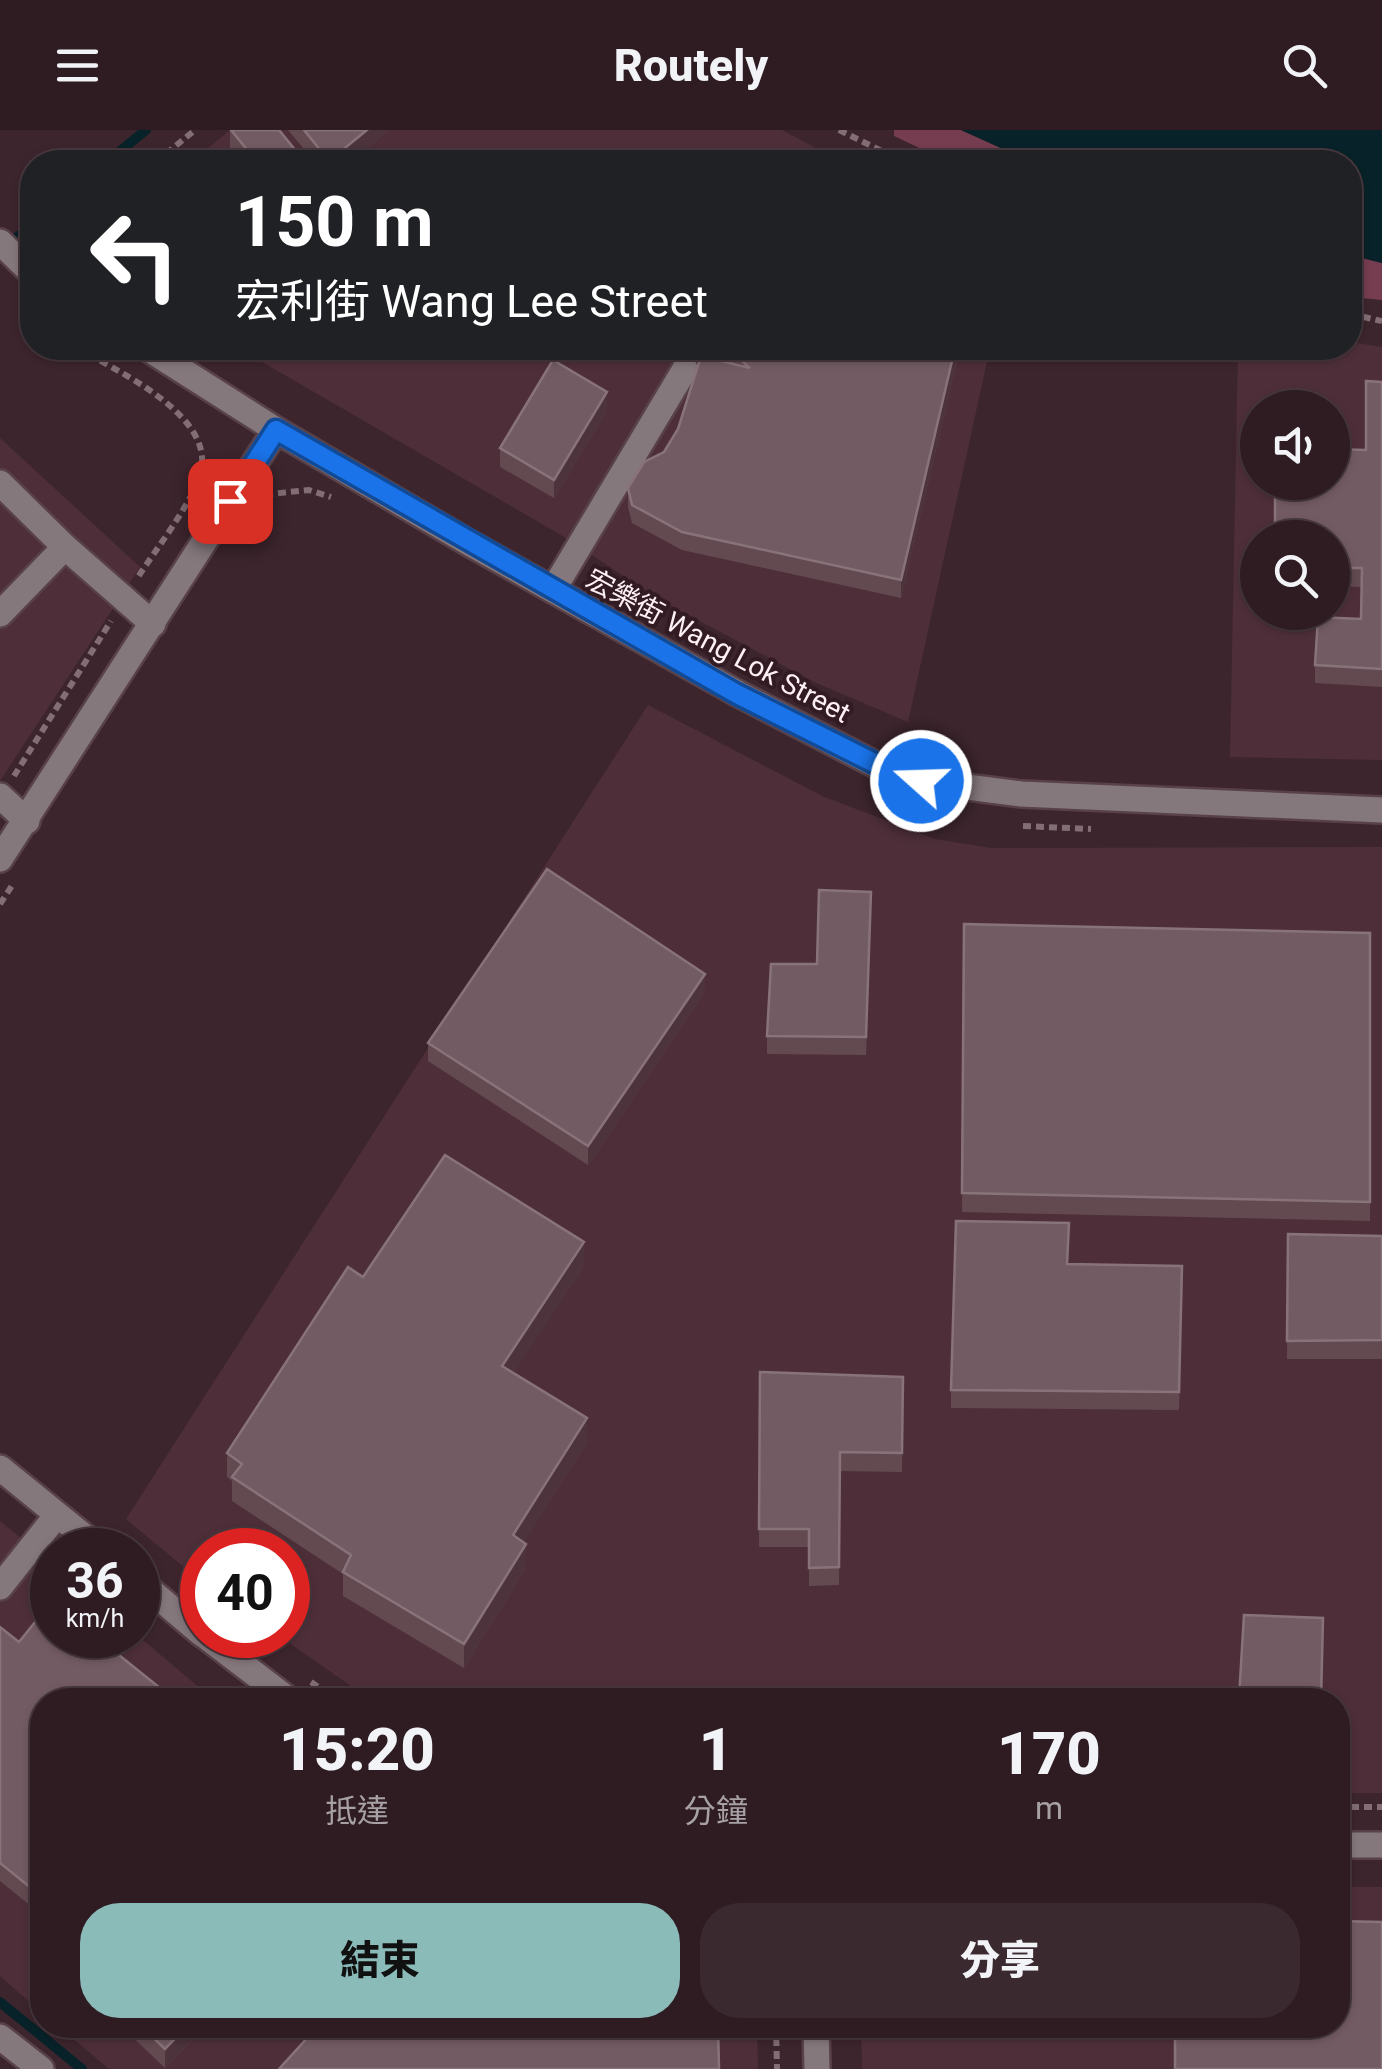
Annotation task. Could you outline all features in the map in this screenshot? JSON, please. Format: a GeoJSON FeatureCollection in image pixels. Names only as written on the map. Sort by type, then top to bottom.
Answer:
{"type":"FeatureCollection","features":[{"type":"Feature","properties":{"kind":"street","name":"宏樂街 Wang Lok Street"},"geometry":{"type":"LineString","coordinates":[[166,360],[276,430],[552,590],[737,694],[884,768],[921,781],[972,789],[1092,799],[1382,810]]}},
{"type":"Feature","properties":{"kind":"street"},"geometry":{"type":"LineString","coordinates":[[552,590],[685,368]]}},
{"type":"Feature","properties":{"kind":"street"},"geometry":{"type":"LineString","coordinates":[[0,859],[276,430]]}},
{"type":"Feature","properties":{"kind":"street"},"geometry":{"type":"LineString","coordinates":[[0,484],[153,624]]}},
{"type":"Feature","properties":{"kind":"street"},"geometry":{"type":"LineString","coordinates":[[0,614],[65,547]]}},
{"type":"Feature","properties":{"kind":"street"},"geometry":{"type":"LineString","coordinates":[[1,796],[27,821]]}},
{"type":"Feature","properties":{"kind":"street"},"geometry":{"type":"LineString","coordinates":[[0,1468],[73,1528]]}},
{"type":"Feature","properties":{"kind":"street"},"geometry":{"type":"LineString","coordinates":[[0,1587],[57,1515]]}},
{"type":"Feature","properties":{"kind":"street"},"geometry":{"type":"LineString","coordinates":[[160,1598],[180,1615]]}},
{"type":"Feature","properties":{"kind":"street"},"geometry":{"type":"LineString","coordinates":[[234,1658],[273,1688]]}},
{"type":"Feature","properties":{"kind":"street"},"geometry":{"type":"LineString","coordinates":[[1350,1845],[1382,1845]]}},
{"type":"Feature","properties":{"kind":"street"},"geometry":{"type":"LineString","coordinates":[[0,2037],[40,2069]]}},
{"type":"Feature","properties":{"kind":"street"},"geometry":{"type":"LineString","coordinates":[[816,2038],[817,2069]]}},
{"type":"Feature","properties":{"kind":"path"},"geometry":{"type":"LineString","coordinates":[[171,150],[195,130]]}},
{"type":"Feature","properties":{"kind":"path"},"geometry":{"type":"LineString","coordinates":[[839,130],[880,150]]}},
{"type":"Feature","properties":{"kind":"path"},"geometry":{"type":"LineString","coordinates":[[1,796],[196,484],[202,466],[194,430],[168,403],[98,360]]}},
{"type":"Feature","properties":{"kind":"path"},"geometry":{"type":"LineString","coordinates":[[1350,1807],[1382,1807]]}},
{"type":"Feature","properties":{"kind":"path"},"geometry":{"type":"LineString","coordinates":[[776,2038],[777,2069]]}},
{"type":"Feature","properties":{"kind":"shaded area"},"geometry":{"type":"Polygon","coordinates":[[[230,130],[782,130],[820,150],[206,150],[230,130]]]}},
{"type":"Feature","properties":{"kind":"shaded area"},"geometry":{"type":"Polygon","coordinates":[[[894,130],[961,130],[1005,150],[924,150],[894,136],[894,130]]]}},
{"type":"Feature","properties":{"kind":"shaded area"},"geometry":{"type":"Polygon","coordinates":[[[1362,258],[1382,263],[1382,300],[1362,298],[1362,258]]]}},
{"type":"Feature","properties":{"kind":"shaded area"},"geometry":{"type":"Polygon","coordinates":[[[1362,344],[1382,347],[1382,760],[1230,757],[1238,360],[1362,360],[1362,344]]]}},
{"type":"Feature","properties":{"kind":"shaded area"},"geometry":{"type":"Polygon","coordinates":[[[259,360],[987,360],[908,722],[814,682],[662,601],[561,535],[259,360]]]}},
{"type":"Feature","properties":{"kind":"shaded area"},"geometry":{"type":"Polygon","coordinates":[[[0,438],[140,567],[0,781],[0,438]]]}},
{"type":"Feature","properties":{"kind":"shaded area"},"geometry":{"type":"Polygon","coordinates":[[[648,705],[822,796],[935,839],[991,848],[1382,847],[1382,1793],[1350,1793],[1350,1688],[354,1688],[310,1657],[310,1528],[180,1528],[180,1564],[160,1547],[160,1528],[137,1528],[126,1519],[648,705]]]}},
{"type":"Feature","properties":{"kind":"shaded area"},"geometry":{"type":"Polygon","coordinates":[[[0,1521],[30,1546],[30,1658],[160,1658],[160,1654],[200,1688],[30,1688],[30,2002],[0,1976],[0,1521]]]}},
{"type":"Feature","properties":{"kind":"shaded area"},"geometry":{"type":"Polygon","coordinates":[[[1350,1887],[1382,1887],[1382,2069],[862,2069],[861,2038],[1350,2038],[1350,1887]]]}},
{"type":"Feature","properties":{"kind":"shaded area"},"geometry":{"type":"Polygon","coordinates":[[[72,2038],[757,2038],[758,2069],[109,2069],[72,2038]]]}},
{"type":"Feature","properties":{"kind":"water"},"geometry":{"type":"Polygon","coordinates":[[[961,130],[1382,130],[1382,263],[1362,258],[1362,150],[1005,150],[961,130]]]}},
{"type":"Feature","properties":{"kind":"building"},"geometry":{"type":"Polygon","coordinates":[[[231,130],[279,130],[295,150],[247,150],[231,130]]]}},
{"type":"Feature","properties":{"kind":"building"},"geometry":{"type":"Polygon","coordinates":[[[304,130],[367,130],[342,150],[320,150],[304,130]]]}},
{"type":"Feature","properties":{"kind":"building"},"geometry":{"type":"Polygon","coordinates":[[[553,360],[607,392],[554,480],[500,448],[553,360]]]}},
{"type":"Feature","properties":{"kind":"building"},"geometry":{"type":"Polygon","coordinates":[[[700,360],[750,368],[741,360],[952,360],[901,580],[682,532],[632,505],[628,488],[644,462],[664,452],[678,429],[700,360]]]}},
{"type":"Feature","properties":{"kind":"building"},"geometry":{"type":"Polygon","coordinates":[[[1366,381],[1382,382],[1382,669],[1315,665],[1317,630],[1350,630],[1350,618],[1361,619],[1362,568],[1350,568],[1350,520],[1275,520],[1275,500],[1350,500],[1350,450],[1366,450],[1366,381]]]}},
{"type":"Feature","properties":{"kind":"building"},"geometry":{"type":"Polygon","coordinates":[[[547,869],[705,974],[588,1146],[428,1043],[547,869]]]}},
{"type":"Feature","properties":{"kind":"building"},"geometry":{"type":"Polygon","coordinates":[[[819,890],[871,892],[866,1037],[767,1036],[771,964],[817,964],[819,890]]]}},
{"type":"Feature","properties":{"kind":"building"},"geometry":{"type":"Polygon","coordinates":[[[964,924],[1370,933],[1370,1202],[962,1193],[964,924]]]}},
{"type":"Feature","properties":{"kind":"building"},"geometry":{"type":"Polygon","coordinates":[[[445,1155],[584,1242],[502,1366],[587,1418],[513,1535],[526,1544],[464,1644],[343,1572],[351,1555],[232,1477],[242,1464],[227,1453],[348,1267],[363,1277],[445,1155]]]}},
{"type":"Feature","properties":{"kind":"building"},"geometry":{"type":"Polygon","coordinates":[[[956,1221],[1069,1223],[1067,1264],[1182,1266],[1179,1392],[951,1390],[956,1221]]]}},
{"type":"Feature","properties":{"kind":"building"},"geometry":{"type":"Polygon","coordinates":[[[1288,1234],[1382,1236],[1382,1340],[1287,1341],[1288,1234]]]}},
{"type":"Feature","properties":{"kind":"building"},"geometry":{"type":"Polygon","coordinates":[[[760,1372],[903,1377],[902,1453],[840,1452],[839,1567],[809,1568],[809,1529],[759,1529],[760,1372]]]}},
{"type":"Feature","properties":{"kind":"building"},"geometry":{"type":"Polygon","coordinates":[[[1244,1615],[1323,1618],[1321,1688],[1240,1688],[1244,1615]]]}},
{"type":"Feature","properties":{"kind":"building"},"geometry":{"type":"Polygon","coordinates":[[[0,1627],[19,1642],[30,1628],[30,1658],[123,1658],[160,1688],[30,1688],[30,1887],[0,1863],[0,1627]]]}},
{"type":"Feature","properties":{"kind":"building"},"geometry":{"type":"Polygon","coordinates":[[[1350,1921],[1382,1922],[1382,2069],[1175,2069],[1175,2038],[1350,2038],[1350,1921]]]}},
{"type":"Feature","properties":{"kind":"building"},"geometry":{"type":"Polygon","coordinates":[[[154,2038],[176,2038],[165,2049],[154,2038]]]}},
{"type":"Feature","properties":{"kind":"building"},"geometry":{"type":"Polygon","coordinates":[[[307,2038],[718,2038],[719,2069],[279,2069],[307,2038]]]}},
{"type":"Feature","properties":{"kind":"waterway"},"geometry":{"type":"LineString","coordinates":[[122,150],[146,130]]}},
{"type":"Feature","properties":{"kind":"waterway"},"geometry":{"type":"LineString","coordinates":[[8,245],[20,235]]}},
{"type":"Feature","properties":{"kind":"waterway"},"geometry":{"type":"LineString","coordinates":[[0,2002],[30,2027]]}},
{"type":"Feature","properties":{"kind":"waterway"},"geometry":{"type":"LineString","coordinates":[[44,2038],[82,2069]]}},
{"type":"Feature","properties":{"kind":"route"},"geometry":{"type":"LineString","coordinates":[[230,501],[276,430],[737,694],[884,768],[921,781]]}}]}
